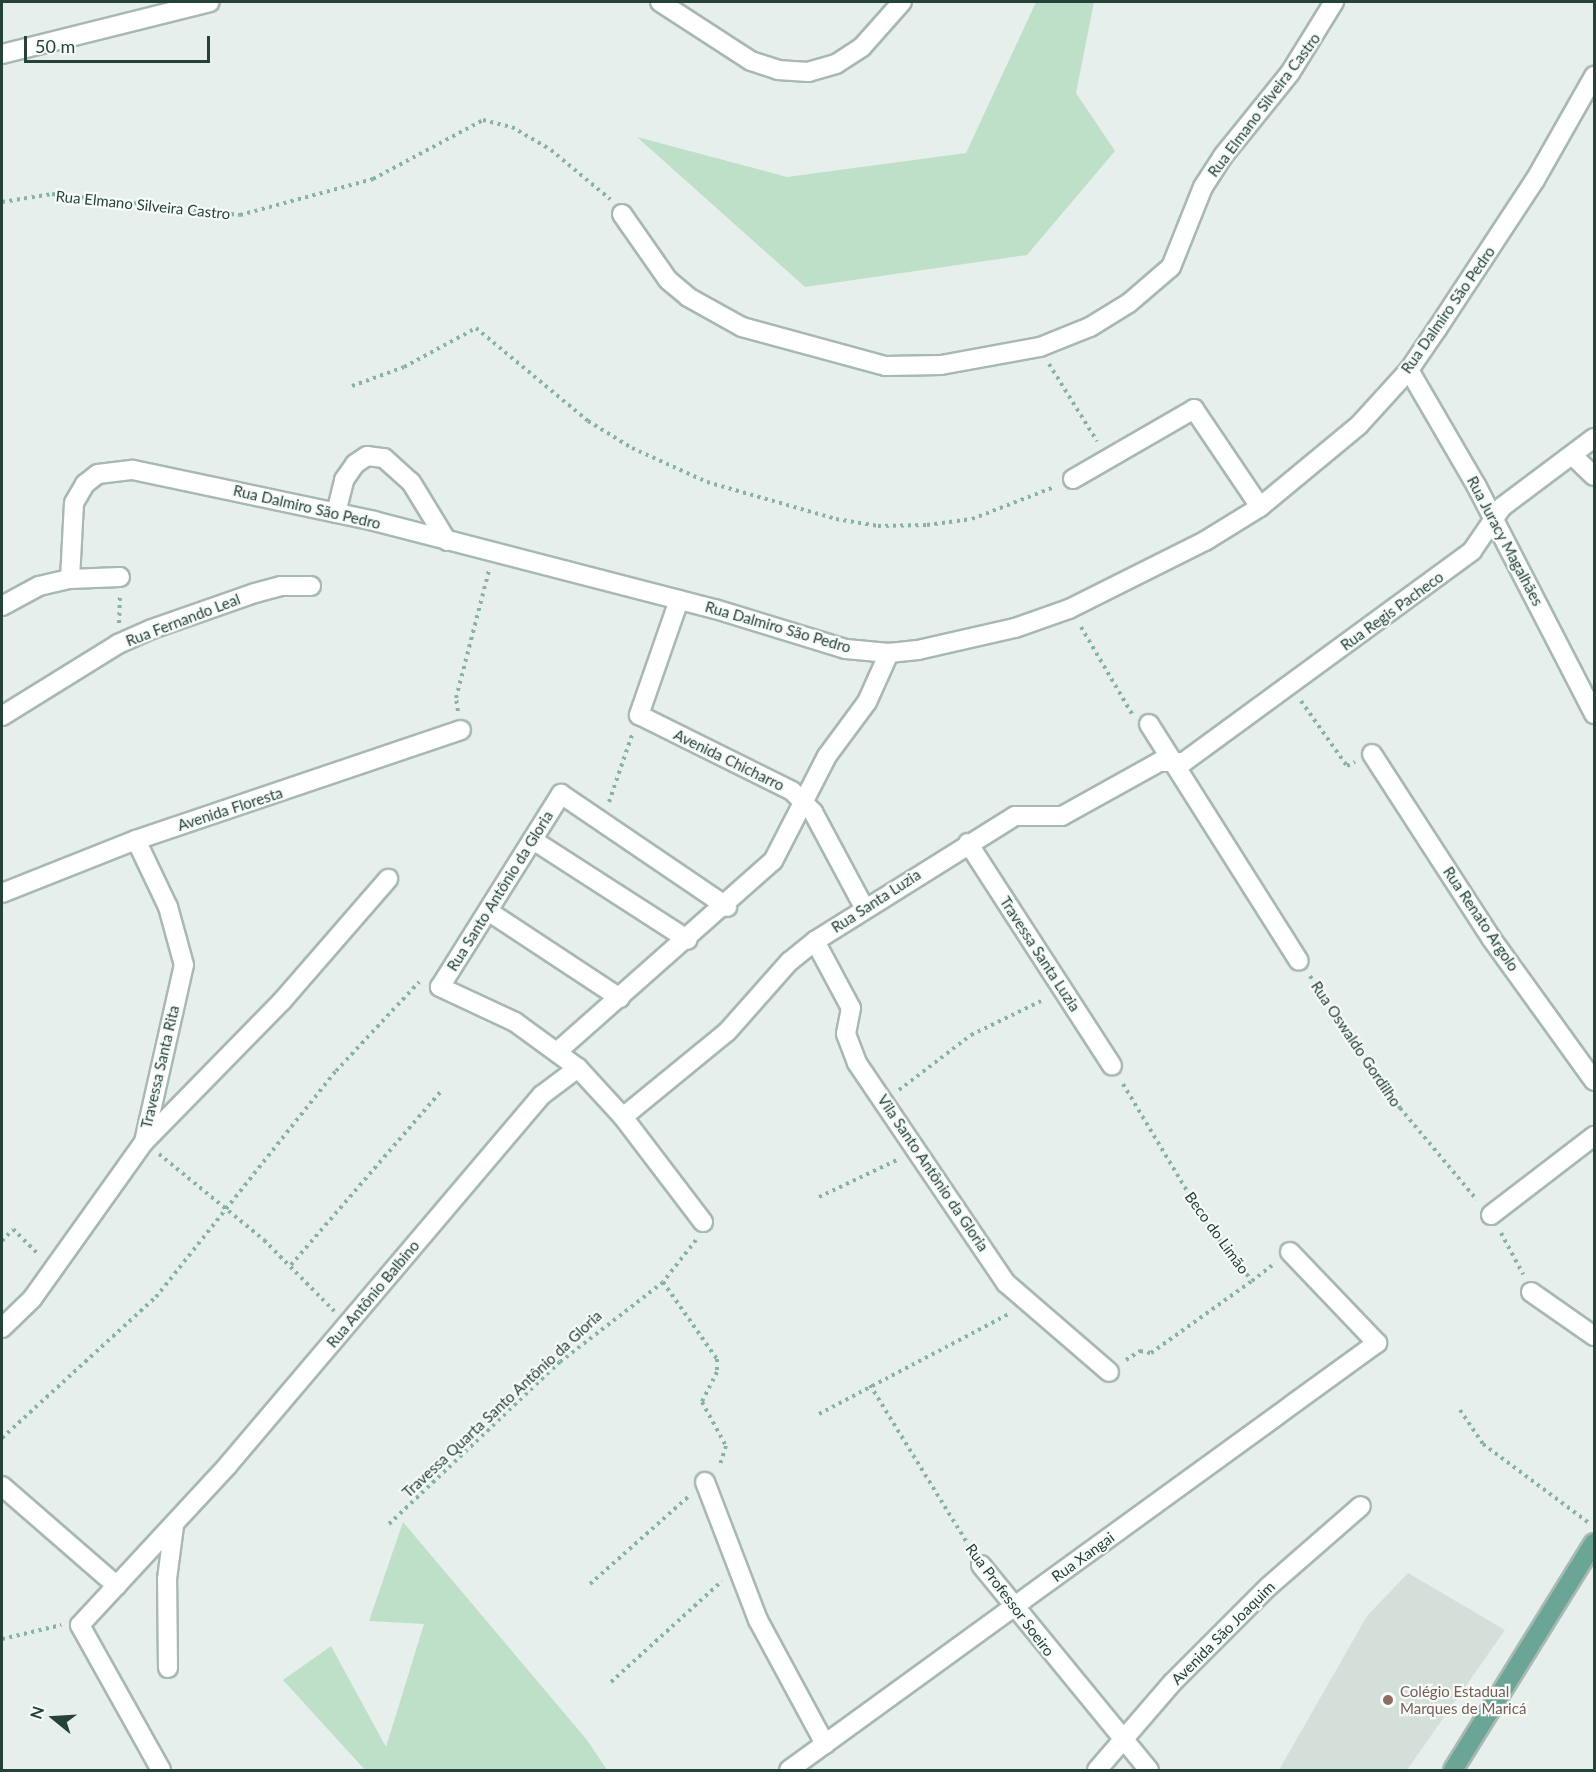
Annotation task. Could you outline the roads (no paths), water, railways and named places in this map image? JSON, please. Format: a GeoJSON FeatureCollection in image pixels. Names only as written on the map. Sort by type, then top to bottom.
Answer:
{"type":"FeatureCollection","features":[{"type":"Feature","properties":{"kind":"main road"},"geometry":{"type":"LineString","coordinates":[[1453,1770],[1594,1543]]}},
{"type":"Feature","properties":{"kind":"street"},"geometry":{"type":"LineString","coordinates":[[2,54],[177,6],[210,2]]}},
{"type":"Feature","properties":{"kind":"street"},"geometry":{"type":"LineString","coordinates":[[660,2],[750,61],[778,70],[807,72],[836,64],[862,47],[902,2]]}},
{"type":"Feature","properties":{"kind":"street","name":"Rua Elmano Silveira Castro"},"geometry":{"type":"LineString","coordinates":[[622,214],[668,280],[688,297],[742,327],[886,366],[942,365],[1040,347],[1090,327],[1129,303],[1171,267],[1218,164],[1290,73],[1334,2]]}},
{"type":"Feature","properties":{"kind":"street","name":"Rua Dalmiro São Pedro"},"geometry":{"type":"LineString","coordinates":[[70,579],[74,503],[85,484],[98,474],[133,470],[336,513],[493,555],[679,600],[836,646],[889,653],[956,645],[1070,609],[1136,578],[1260,507],[1359,425],[1409,370],[1529,189],[1593,81]]}},
{"type":"Feature","properties":{"kind":"street","name":"Rua Juracy Magalhães"},"geometry":{"type":"LineString","coordinates":[[1409,370],[1493,521],[1594,714]]}},
{"type":"Feature","properties":{"kind":"street"},"geometry":{"type":"LineString","coordinates":[[1073,478],[1110,460],[1194,409],[1260,507]]}},
{"type":"Feature","properties":{"kind":"street","name":"Rua Regis Pacheco"},"geometry":{"type":"LineString","coordinates":[[1172,762],[1184,762],[1472,551],[1502,507],[1594,438]]}},
{"type":"Feature","properties":{"kind":"street"},"geometry":{"type":"LineString","coordinates":[[1572,455],[1594,476]]}},
{"type":"Feature","properties":{"kind":"street"},"geometry":{"type":"LineString","coordinates":[[336,513],[344,480],[355,464],[368,456],[384,458],[411,482],[447,541]]}},
{"type":"Feature","properties":{"kind":"street"},"geometry":{"type":"LineString","coordinates":[[2,606],[39,586],[70,579],[120,577]]}},
{"type":"Feature","properties":{"kind":"street","name":"Rua Fernando Leal"},"geometry":{"type":"LineString","coordinates":[[2,716],[118,644],[255,593],[281,586],[311,586]]}},
{"type":"Feature","properties":{"kind":"street","name":"Avenida Chicharro"},"geometry":{"type":"LineString","coordinates":[[679,600],[639,716],[792,791],[805,803],[864,908]]}},
{"type":"Feature","properties":{"kind":"street"},"geometry":{"type":"LineString","coordinates":[[558,1051],[727,907],[773,861],[805,803],[827,756],[867,702],[889,653]]}},
{"type":"Feature","properties":{"kind":"street"},"geometry":{"type":"LineString","coordinates":[[1149,724],[1299,961]]}},
{"type":"Feature","properties":{"kind":"street","name":"Avenida Floresta"},"geometry":{"type":"LineString","coordinates":[[2,893],[136,840],[461,730]]}},
{"type":"Feature","properties":{"kind":"street","name":"Rua Renato Argolo"},"geometry":{"type":"LineString","coordinates":[[1372,754],[1491,938],[1594,1081]]}},
{"type":"Feature","properties":{"kind":"street","name":"Rua Santa Luzia"},"geometry":{"type":"LineString","coordinates":[[623,1117],[727,1032],[789,962],[815,940],[864,908],[1014,816],[1074,812],[1159,762],[1172,762]]}},
{"type":"Feature","properties":{"kind":"street","name":"Rua Santo Antônio da Gloria"},"geometry":{"type":"LineString","coordinates":[[703,1222],[623,1117],[578,1068],[558,1051],[515,1022],[440,987],[561,794],[727,907]]}},
{"type":"Feature","properties":{"kind":"street","name":"Travessa Santa Rita"},"geometry":{"type":"LineString","coordinates":[[2,1328],[26,1306],[144,1142],[184,964],[174,924],[136,840]]}},
{"type":"Feature","properties":{"kind":"street"},"geometry":{"type":"LineString","coordinates":[[533,840],[688,940]]}},
{"type":"Feature","properties":{"kind":"street","name":"Travessa Santa Luzia"},"geometry":{"type":"LineString","coordinates":[[968,843],[1112,1066]]}},
{"type":"Feature","properties":{"kind":"street"},"geometry":{"type":"LineString","coordinates":[[144,1142],[282,1001],[388,879]]}},
{"type":"Feature","properties":{"kind":"street"},"geometry":{"type":"LineString","coordinates":[[488,911],[620,998]]}},
{"type":"Feature","properties":{"kind":"street","name":"Vila Santo Antônio da Gloria"},"geometry":{"type":"LineString","coordinates":[[815,940],[851,1008],[846,1034],[850,1048],[1006,1283],[1027,1306],[1109,1372]]}},
{"type":"Feature","properties":{"kind":"street","name":"Rua Antônio Balbino"},"geometry":{"type":"LineString","coordinates":[[161,1770],[80,1625],[174,1526],[542,1095],[578,1068]]}},
{"type":"Feature","properties":{"kind":"street"},"geometry":{"type":"LineString","coordinates":[[1491,1215],[1594,1136]]}},
{"type":"Feature","properties":{"kind":"street","name":"Rua Xangai"},"geometry":{"type":"LineString","coordinates":[[789,1770],[1377,1343],[1290,1252]]}},
{"type":"Feature","properties":{"kind":"street"},"geometry":{"type":"LineString","coordinates":[[1531,1292],[1594,1336]]}},
{"type":"Feature","properties":{"kind":"street"},"geometry":{"type":"LineString","coordinates":[[705,1482],[736,1569],[758,1620],[825,1743]]}},
{"type":"Feature","properties":{"kind":"street"},"geometry":{"type":"LineString","coordinates":[[2,1486],[117,1586]]}},
{"type":"Feature","properties":{"kind":"street","name":"Avenida São Joaquim"},"geometry":{"type":"LineString","coordinates":[[1097,1770],[1123,1743],[1173,1682],[1236,1619],[1361,1506]]}},
{"type":"Feature","properties":{"kind":"street"},"geometry":{"type":"LineString","coordinates":[[168,1668],[168,1571],[174,1526]]}},
{"type":"Feature","properties":{"kind":"street","name":"Rua Professor Soeiro"},"geometry":{"type":"LineString","coordinates":[[981,1565],[1013,1608],[1123,1743],[1149,1770]]}},
{"type":"Feature","properties":{"kind":"place","name":"Colégio Estadual Marques de Maricá"},"geometry":{"type":"Point","coordinates":[1388,1700]}}]}
